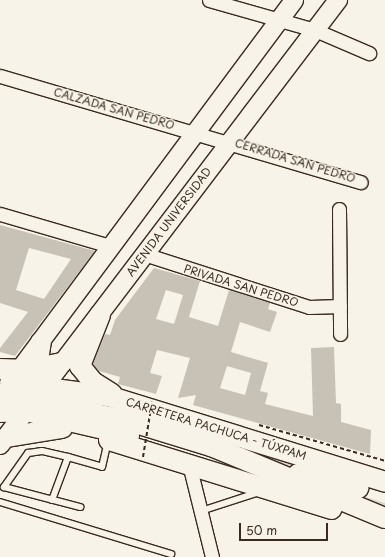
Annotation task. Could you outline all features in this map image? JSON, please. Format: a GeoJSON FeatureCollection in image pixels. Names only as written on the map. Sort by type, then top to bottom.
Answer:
{"type":"FeatureCollection","features":[{"type":"Feature","properties":{"kind":"main road"},"geometry":{"type":"LineString","coordinates":[[294,0],[194,132],[41,342],[16,389],[2,436],[37,429],[65,428],[189,464],[266,490],[349,514],[383,518]]}},
{"type":"Feature","properties":{"kind":"main road","name":"AVENIDA UNIVERSIDAD"},"geometry":{"type":"LineString","coordinates":[[63,362],[100,315],[229,141],[338,0]]}},
{"type":"Feature","properties":{"kind":"main road"},"geometry":{"type":"LineString","coordinates":[[100,315],[80,366],[93,382],[121,400]]}},
{"type":"Feature","properties":{"kind":"main road"},"geometry":{"type":"LineString","coordinates":[[41,342],[45,356],[63,362]]}},
{"type":"Feature","properties":{"kind":"main road"},"geometry":{"type":"LineString","coordinates":[[0,355],[16,389]]}},
{"type":"Feature","properties":{"kind":"main road"},"geometry":{"type":"LineString","coordinates":[[16,389],[63,362]]}},
{"type":"Feature","properties":{"kind":"main road","name":"CARRETERA PACHUCA - TÚXPAM"},"geometry":{"type":"LineString","coordinates":[[16,389],[121,400],[385,482]]}},
{"type":"Feature","properties":{"kind":"main road","name":"CARRETERA PACHUCA - TÚXPAM"},"geometry":{"type":"LineString","coordinates":[[16,389],[152,427],[236,455],[383,518]]}},
{"type":"Feature","properties":{"kind":"main road"},"geometry":{"type":"LineString","coordinates":[[268,470],[333,480],[385,496]]}},
{"type":"Feature","properties":{"kind":"street"},"geometry":{"type":"LineString","coordinates":[[209,0],[315,30],[369,53]]}},
{"type":"Feature","properties":{"kind":"street","name":"CALZADA SAN PEDRO"},"geometry":{"type":"LineString","coordinates":[[0,76],[229,141]]}},
{"type":"Feature","properties":{"kind":"street","name":"CERRADA SAN PEDRO"},"geometry":{"type":"LineString","coordinates":[[229,141],[361,182]]}},
{"type":"Feature","properties":{"kind":"street"},"geometry":{"type":"LineString","coordinates":[[340,209],[340,334]]}},
{"type":"Feature","properties":{"kind":"street"},"geometry":{"type":"LineString","coordinates":[[0,214],[110,246]]}},
{"type":"Feature","properties":{"kind":"street","name":"PRIVADA SAN PEDRO"},"geometry":{"type":"LineString","coordinates":[[144,254],[310,307],[340,306]]}},
{"type":"Feature","properties":{"kind":"street"},"geometry":{"type":"LineString","coordinates":[[189,464],[212,557]]}},
{"type":"Feature","properties":{"kind":"lane"},"geometry":{"type":"LineString","coordinates":[[80,508],[4,487],[28,453],[42,451],[102,467],[109,440]]}},
{"type":"Feature","properties":{"kind":"lane"},"geometry":{"type":"LineString","coordinates":[[52,500],[68,457]]}},
{"type":"Feature","properties":{"kind":"lane"},"geometry":{"type":"LineString","coordinates":[[201,511],[266,490]]}},
{"type":"Feature","properties":{"kind":"lane"},"geometry":{"type":"LineString","coordinates":[[0,502],[171,554]]}},
{"type":"Feature","properties":{"kind":"path"},"geometry":{"type":"LineString","coordinates":[[143,457],[152,402]]}},
{"type":"Feature","properties":{"kind":"shaded area"},"geometry":{"type":"Polygon","coordinates":[[[199,433],[321,469],[272,465],[199,433]]]}},
{"type":"Feature","properties":{"kind":"shaded area"},"geometry":{"type":"Polygon","coordinates":[[[334,487],[385,503],[385,508],[334,487]]]}},
{"type":"Feature","properties":{"kind":"building"},"geometry":{"type":"Polygon","coordinates":[[[0,225],[95,251],[15,356],[0,352],[0,348],[28,312],[0,303],[0,225]],[[29,248],[16,290],[44,299],[71,259],[29,248]]]}},
{"type":"Feature","properties":{"kind":"building"},"geometry":{"type":"Polygon","coordinates":[[[154,268],[200,281],[189,317],[218,326],[229,290],[270,303],[268,309],[277,312],[270,332],[240,322],[231,352],[268,363],[260,391],[268,393],[265,404],[313,416],[311,348],[334,347],[336,403],[341,404],[341,422],[371,430],[370,454],[193,405],[196,395],[178,398],[190,358],[157,350],[150,373],[162,376],[156,394],[118,384],[120,377],[99,371],[93,364],[105,334],[110,335],[115,320],[154,268]],[[166,290],[156,319],[174,324],[183,295],[166,290]],[[227,366],[220,388],[245,395],[251,373],[227,366]]]}}]}
